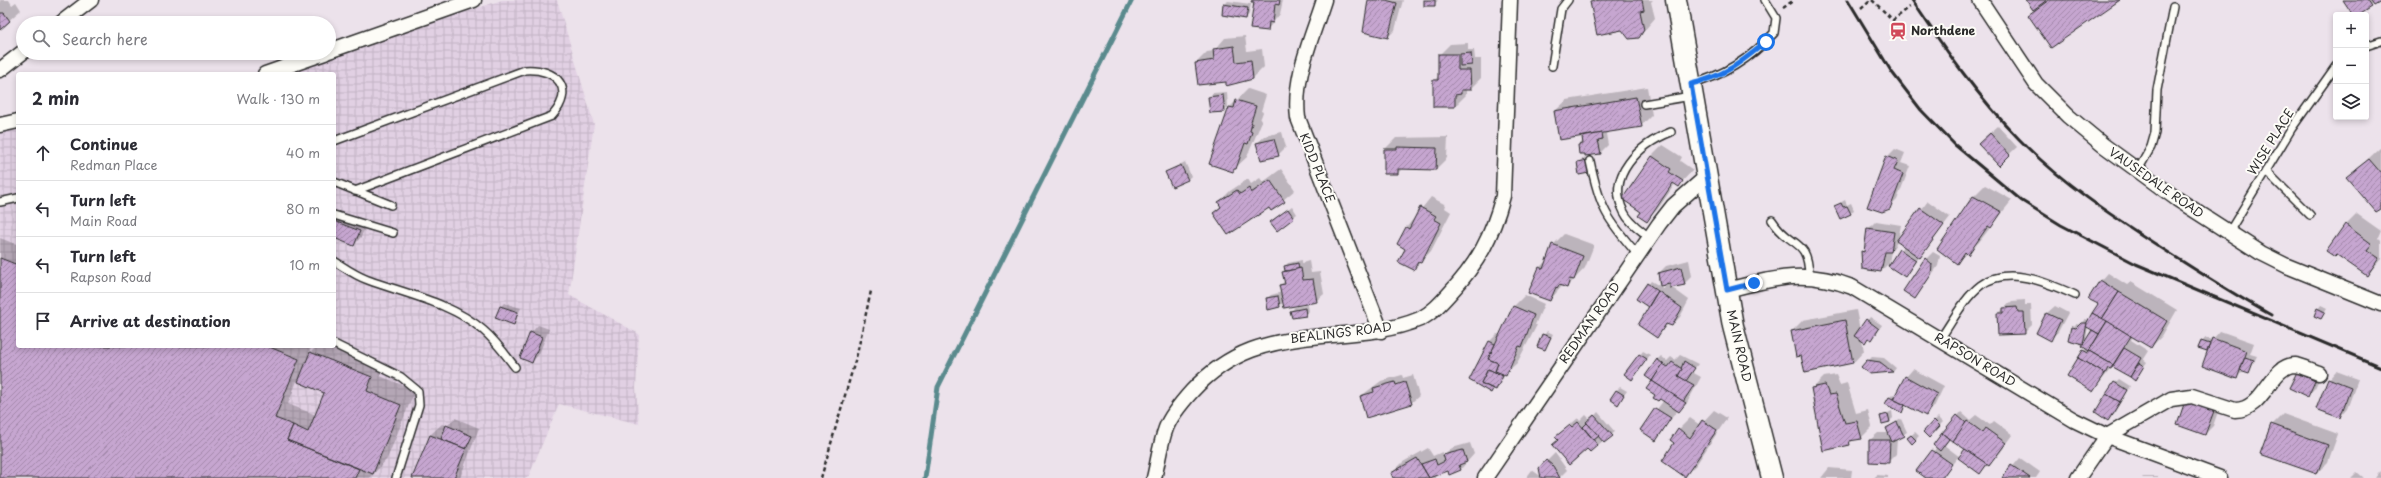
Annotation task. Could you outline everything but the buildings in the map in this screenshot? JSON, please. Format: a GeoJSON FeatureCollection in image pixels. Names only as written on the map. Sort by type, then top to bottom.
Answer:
{"type":"FeatureCollection","features":[{"type":"Feature","properties":{"kind":"main road","name":"MAIN ROAD"},"geometry":{"type":"LineString","coordinates":[[1676,0],[1727,290],[1742,361],[1772,478]]}},
{"type":"Feature","properties":{"kind":"street"},"geometry":{"type":"LineString","coordinates":[[70,16],[91,0]]}},
{"type":"Feature","properties":{"kind":"street"},"geometry":{"type":"LineString","coordinates":[[336,49],[474,0]]}},
{"type":"Feature","properties":{"kind":"street","name":"KIDD PLACE"},"geometry":{"type":"LineString","coordinates":[[1324,0],[1298,80],[1296,100],[1298,118],[1382,331]]}},
{"type":"Feature","properties":{"kind":"street","name":"BEALINGS ROAD"},"geometry":{"type":"LineString","coordinates":[[1154,478],[1166,427],[1183,400],[1207,375],[1232,357],[1260,346],[1293,339],[1382,331],[1422,318],[1436,308],[1478,260],[1497,220],[1503,196],[1510,0]]}},
{"type":"Feature","properties":{"kind":"street","name":"VAUSEDALE ROAD"},"geometry":{"type":"LineString","coordinates":[[1980,0],[2022,64],[2052,102],[2103,145],[2177,199],[2287,266],[2381,304]]}},
{"type":"Feature","properties":{"kind":"street"},"geometry":{"type":"LineString","coordinates":[[0,70],[16,57]]}},
{"type":"Feature","properties":{"kind":"street"},"geometry":{"type":"LineString","coordinates":[[271,72],[304,60]]}},
{"type":"Feature","properties":{"kind":"street"},"geometry":{"type":"LineString","coordinates":[[0,125],[16,121]]}},
{"type":"Feature","properties":{"kind":"street","name":"REDMAN ROAD"},"geometry":{"type":"LineString","coordinates":[[1485,478],[1673,206],[1706,177]]}},
{"type":"Feature","properties":{"kind":"street","name":"RAPSON ROAD"},"geometry":{"type":"LineString","coordinates":[[1727,290],[1773,279],[1809,276],[1822,276],[1852,286],[2074,420],[2107,436],[2150,450],[2220,478]]}},
{"type":"Feature","properties":{"kind":"street"},"geometry":{"type":"LineString","coordinates":[[2078,478],[2107,436],[2171,399],[2192,396],[2235,410],[2242,410],[2249,408],[2282,371],[2288,367],[2296,365],[2319,373]]}},
{"type":"Feature","properties":{"kind":"lane"},"geometry":{"type":"LineString","coordinates":[[1552,66],[1561,9],[1568,0]]}},
{"type":"Feature","properties":{"kind":"lane"},"geometry":{"type":"LineString","coordinates":[[1644,104],[1692,90],[1735,66],[1766,42],[1774,33],[1776,18],[1765,0]]}},
{"type":"Feature","properties":{"kind":"lane"},"geometry":{"type":"LineString","coordinates":[[2138,170],[2152,147],[2155,133],[2157,90],[2172,7]]}},
{"type":"Feature","properties":{"kind":"lane"},"geometry":{"type":"LineString","coordinates":[[2369,45],[2381,41]]}},
{"type":"Feature","properties":{"kind":"lane"},"geometry":{"type":"LineString","coordinates":[[336,140],[525,70],[549,71],[557,78],[562,88],[559,108],[552,116],[355,191]]}},
{"type":"Feature","properties":{"kind":"lane","name":"WISE PLACE"},"geometry":{"type":"LineString","coordinates":[[2229,232],[2292,128],[2333,70]]}},
{"type":"Feature","properties":{"kind":"lane"},"geometry":{"type":"LineString","coordinates":[[1650,238],[1624,212],[1618,198],[1618,188],[1624,170],[1632,157],[1643,147],[1671,132]]}},
{"type":"Feature","properties":{"kind":"lane"},"geometry":{"type":"LineString","coordinates":[[1590,161],[1599,202],[1605,214],[1638,256]]}},
{"type":"Feature","properties":{"kind":"lane"},"geometry":{"type":"LineString","coordinates":[[2266,171],[2310,215]]}},
{"type":"Feature","properties":{"kind":"lane"},"geometry":{"type":"LineString","coordinates":[[336,183],[390,206]]}},
{"type":"Feature","properties":{"kind":"lane"},"geometry":{"type":"LineString","coordinates":[[0,202],[16,198]]}},
{"type":"Feature","properties":{"kind":"lane"},"geometry":{"type":"LineString","coordinates":[[336,216],[393,233]]}},
{"type":"Feature","properties":{"kind":"lane"},"geometry":{"type":"LineString","coordinates":[[1772,220],[1785,237],[1802,247],[1807,253],[1809,276]]}},
{"type":"Feature","properties":{"kind":"lane"},"geometry":{"type":"LineString","coordinates":[[336,262],[368,280],[435,304],[464,317],[483,329],[497,343],[516,367]]}},
{"type":"Feature","properties":{"kind":"lane"},"geometry":{"type":"LineString","coordinates":[[1940,339],[1974,291],[1989,281],[2011,277],[2036,279],[2075,295]]}},
{"type":"Feature","properties":{"kind":"lane"},"geometry":{"type":"LineString","coordinates":[[336,345],[401,377],[418,391],[419,405],[396,478]]}},
{"type":"Feature","properties":{"kind":"path"},"geometry":{"type":"LineString","coordinates":[[1861,8],[1871,0],[1893,20],[1910,7]]}},
{"type":"Feature","properties":{"kind":"path"},"geometry":{"type":"LineString","coordinates":[[821,478],[853,369],[871,292]]}},
{"type":"Feature","properties":{"kind":"shaded area"},"geometry":{"type":"Polygon","coordinates":[[[502,0],[557,0],[594,124],[569,295],[639,334],[636,388],[639,424],[559,404],[528,478],[0,478],[0,129],[16,127],[16,348],[336,348],[336,72],[286,72],[322,60],[336,60],[336,55],[502,0]]]}},
{"type":"Feature","properties":{"kind":"waterway"},"geometry":{"type":"LineString","coordinates":[[925,478],[938,387],[1132,0]]}},
{"type":"Feature","properties":{"kind":"railway"},"geometry":{"type":"LineString","coordinates":[[1848,0],[1891,71],[1921,110],[1955,145],[2022,201],[2061,225],[2136,264],[2381,367]]}},
{"type":"Feature","properties":{"kind":"railway"},"geometry":{"type":"LineString","coordinates":[[1912,0],[1949,54],[1989,106],[2019,139],[2052,170],[2086,197],[2122,222],[2215,282],[2271,315]]}},
{"type":"Feature","properties":{"kind":"place","name":"Northdene"},"geometry":{"type":"Point","coordinates":[1898,31]}},
{"type":"Feature","properties":{"kind":"route"},"geometry":{"type":"LineString","coordinates":[[1754,283],[1727,290],[1706,177],[1691,84],[1714,78],[1735,66],[1766,42]]}}]}
